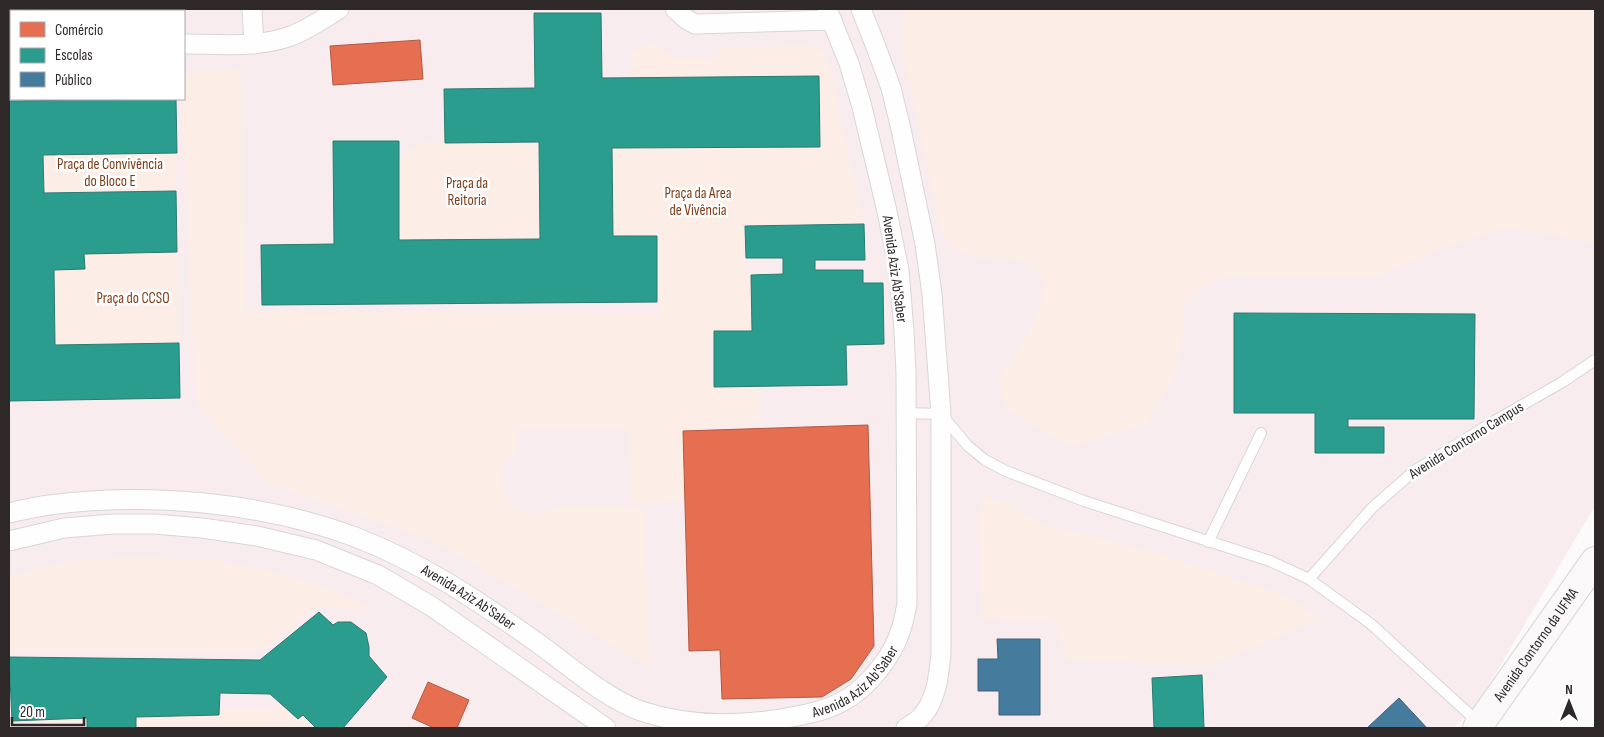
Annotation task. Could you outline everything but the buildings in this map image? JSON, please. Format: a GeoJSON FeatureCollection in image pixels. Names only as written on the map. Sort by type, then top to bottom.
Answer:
{"type":"FeatureCollection","features":[{"type":"Feature","properties":{"kind":"main road","name":"Avenida Contorno da UFMA"},"geometry":{"type":"LineString","coordinates":[[1479,727],[1595,561]]}},
{"type":"Feature","properties":{"kind":"street"},"geometry":{"type":"LineString","coordinates":[[252,9],[254,44]]}},
{"type":"Feature","properties":{"kind":"street"},"geometry":{"type":"LineString","coordinates":[[185,44],[254,44],[291,36],[312,26],[339,9]]}},
{"type":"Feature","properties":{"kind":"street"},"geometry":{"type":"LineString","coordinates":[[675,9],[695,24],[829,14]]}},
{"type":"Feature","properties":{"kind":"street","name":"Avenida Aziz Ab'Saber"},"geometry":{"type":"LineString","coordinates":[[860,9],[891,88],[902,128],[925,244],[932,294],[941,414],[941,653],[939,681],[925,722],[906,728]]}},
{"type":"Feature","properties":{"kind":"street","name":"Avenida Aziz Ab'Saber"},"geometry":{"type":"LineString","coordinates":[[9,513],[46,505],[87,501],[148,499],[217,505],[263,512],[308,522],[397,554],[436,575],[471,596],[610,695],[640,710],[674,720],[704,724],[729,724],[790,718],[820,711],[850,698],[873,677],[888,657],[901,631],[907,604],[904,331],[899,270],[886,207],[862,107],[849,63],[829,14]]}},
{"type":"Feature","properties":{"kind":"street","name":"Avenida Aziz Ab'Saber"},"geometry":{"type":"LineString","coordinates":[[9,542],[64,528],[112,524],[154,524],[202,528],[257,536],[316,550],[378,575],[431,606],[606,728]]}},
{"type":"Feature","properties":{"kind":"lane","name":"Avenida Contorno Campus"},"geometry":{"type":"LineString","coordinates":[[1309,579],[1373,507],[1414,471],[1496,420],[1561,383],[1595,360]]}},
{"type":"Feature","properties":{"kind":"lane"},"geometry":{"type":"LineString","coordinates":[[906,413],[941,414],[968,446],[985,460],[999,467],[1084,501],[1270,561],[1309,579],[1371,624],[1479,727]]}},
{"type":"Feature","properties":{"kind":"lane"},"geometry":{"type":"LineString","coordinates":[[1208,542],[1261,433]]}},
{"type":"Feature","properties":{"kind":"shaded area"},"geometry":{"type":"Polygon","coordinates":[[[9,9],[1595,9],[1595,506],[1478,703],[1454,728],[9,728],[9,9]]]}},
{"type":"Feature","properties":{"kind":"green space"},"geometry":{"type":"Polygon","coordinates":[[[909,9],[1595,9],[1595,245],[1555,235],[1505,228],[1439,250],[1377,277],[1230,276],[1205,284],[1185,303],[1183,333],[1176,373],[1146,424],[1071,447],[1007,410],[998,381],[1020,348],[1042,304],[1045,280],[1029,263],[1001,256],[980,259],[957,250],[941,232],[903,51],[905,16],[909,9]]]}},
{"type":"Feature","properties":{"kind":"green space","name":"Praça da Area de Vivência"},"geometry":{"type":"Polygon","coordinates":[[[652,42],[678,60],[711,60],[725,48],[811,45],[822,52],[828,62],[864,224],[745,226],[745,273],[751,275],[752,331],[714,331],[714,387],[758,387],[759,421],[683,431],[685,501],[634,504],[628,429],[516,430],[518,452],[506,461],[500,475],[503,492],[511,502],[524,512],[540,514],[555,507],[644,508],[650,667],[436,542],[269,484],[196,404],[181,100],[185,100],[185,73],[241,69],[245,311],[659,313],[657,236],[613,236],[612,148],[820,147],[819,77],[638,78],[632,71],[632,54],[652,42]]]}},
{"type":"Feature","properties":{"kind":"green space","name":"Praça da Reitoria"},"geometry":{"type":"Polygon","coordinates":[[[427,141],[445,143],[539,142],[540,239],[399,240],[399,156],[427,141]]]}},
{"type":"Feature","properties":{"kind":"green space","name":"Praça de Convivência do Bloco E"},"geometry":{"type":"Polygon","coordinates":[[[177,153],[176,191],[44,193],[43,155],[177,153]]]}},
{"type":"Feature","properties":{"kind":"green space","name":"Praça do CCSO"},"geometry":{"type":"Polygon","coordinates":[[[177,252],[179,343],[55,345],[54,270],[85,269],[84,254],[177,252]]]}},
{"type":"Feature","properties":{"kind":"green space"},"geometry":{"type":"Polygon","coordinates":[[[985,497],[1010,504],[1045,526],[1085,534],[1155,553],[1287,596],[1320,619],[1209,666],[1066,659],[1055,622],[982,619],[978,521],[985,497]]]}},
{"type":"Feature","properties":{"kind":"green space"},"geometry":{"type":"Polygon","coordinates":[[[112,558],[216,560],[287,575],[334,591],[372,609],[317,607],[260,652],[9,654],[9,576],[65,562],[112,558]]]}},
{"type":"Feature","properties":{"kind":"green space"},"geometry":{"type":"Polygon","coordinates":[[[219,708],[286,708],[298,719],[303,715],[316,728],[136,728],[136,717],[219,715],[219,708]]]}},
{"type":"Feature","properties":{"kind":"green space"},"geometry":{"type":"Polygon","coordinates":[[[87,718],[87,728],[34,728],[27,720],[87,718]]]}}]}
